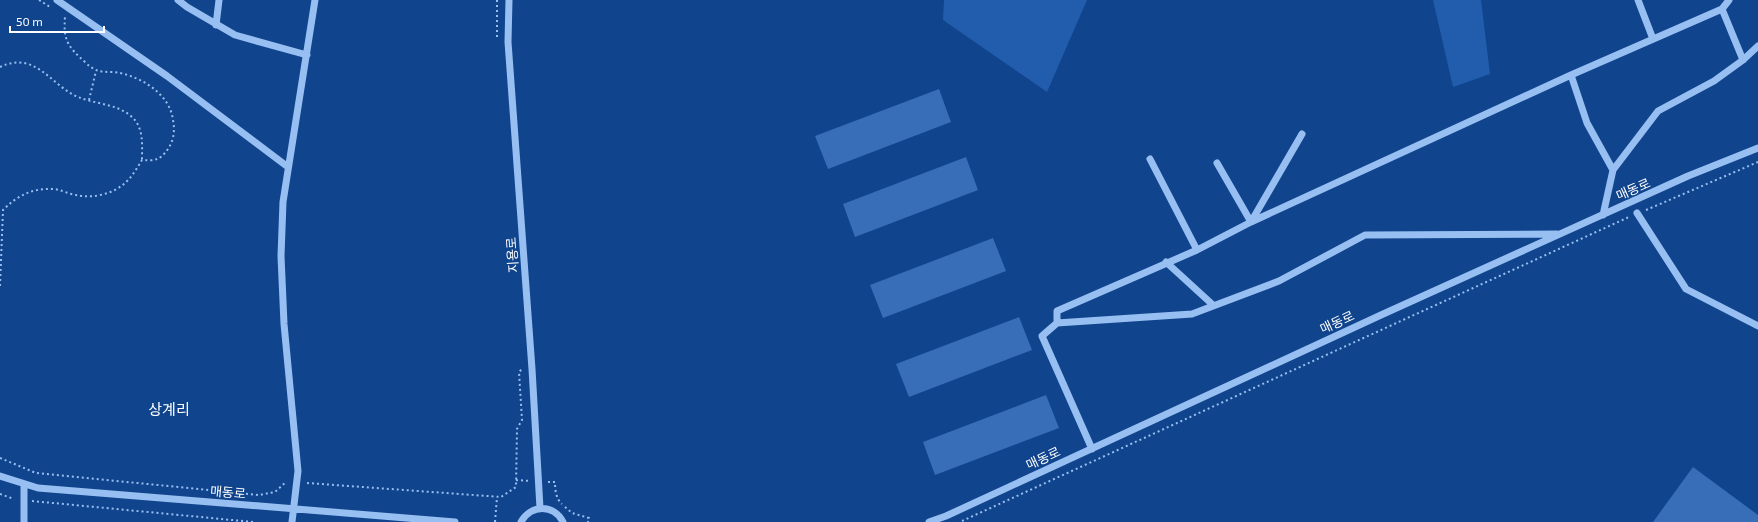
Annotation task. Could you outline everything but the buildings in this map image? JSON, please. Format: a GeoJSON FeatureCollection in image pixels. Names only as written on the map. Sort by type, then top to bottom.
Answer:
{"type":"FeatureCollection","features":[{"type":"Feature","properties":{"kind":"street"},"geometry":{"type":"LineString","coordinates":[[57,0],[168,76],[288,167]]}},
{"type":"Feature","properties":{"kind":"street"},"geometry":{"type":"LineString","coordinates":[[178,0],[234,35],[307,55]]}},
{"type":"Feature","properties":{"kind":"street"},"geometry":{"type":"LineString","coordinates":[[216,25],[219,0]]}},
{"type":"Feature","properties":{"kind":"street"},"geometry":{"type":"LineString","coordinates":[[292,522],[298,472],[284,324],[281,256],[283,202],[315,0]]}},
{"type":"Feature","properties":{"kind":"street","name":"지용로"},"geometry":{"type":"LineString","coordinates":[[509,0],[508,42],[540,508]]}},
{"type":"Feature","properties":{"kind":"street"},"geometry":{"type":"LineString","coordinates":[[1638,0],[1653,39]]}},
{"type":"Feature","properties":{"kind":"street"},"geometry":{"type":"LineString","coordinates":[[1057,323],[1058,311],[1166,262],[1197,250],[1251,222],[1571,75],[1722,9],[1729,0]]}},
{"type":"Feature","properties":{"kind":"street"},"geometry":{"type":"LineString","coordinates":[[1722,9],[1744,60]]}},
{"type":"Feature","properties":{"kind":"street"},"geometry":{"type":"LineString","coordinates":[[1603,215],[1613,170],[1658,111],[1714,80],[1744,60],[1758,46]]}},
{"type":"Feature","properties":{"kind":"street"},"geometry":{"type":"LineString","coordinates":[[1571,75],[1587,123],[1613,170]]}},
{"type":"Feature","properties":{"kind":"street"},"geometry":{"type":"LineString","coordinates":[[1251,222],[1302,134]]}},
{"type":"Feature","properties":{"kind":"street","name":"매동로"},"geometry":{"type":"LineString","coordinates":[[928,522],[946,516],[1688,176],[1758,148]]}},
{"type":"Feature","properties":{"kind":"street"},"geometry":{"type":"LineString","coordinates":[[1150,159],[1197,250]]}},
{"type":"Feature","properties":{"kind":"street"},"geometry":{"type":"LineString","coordinates":[[1216,163],[1251,222]]}},
{"type":"Feature","properties":{"kind":"street"},"geometry":{"type":"LineString","coordinates":[[1637,213],[1686,290],[1758,326]]}},
{"type":"Feature","properties":{"kind":"street"},"geometry":{"type":"LineString","coordinates":[[1092,449],[1042,336],[1057,323],[1192,314],[1279,282],[1365,235],[1561,234]]}},
{"type":"Feature","properties":{"kind":"street"},"geometry":{"type":"LineString","coordinates":[[1166,262],[1213,305]]}},
{"type":"Feature","properties":{"kind":"street","name":"매동로"},"geometry":{"type":"LineString","coordinates":[[0,476],[38,488],[455,522]]}},
{"type":"Feature","properties":{"kind":"street"},"geometry":{"type":"LineString","coordinates":[[24,484],[24,522]]}},
{"type":"Feature","properties":{"kind":"street"},"geometry":{"type":"LineString","coordinates":[[521,522],[529,512],[540,508],[555,512],[563,522]]}},
{"type":"Feature","properties":{"kind":"path"},"geometry":{"type":"LineString","coordinates":[[497,0],[497,41]]}},
{"type":"Feature","properties":{"kind":"path"},"geometry":{"type":"LineString","coordinates":[[66,6],[64,34],[71,48],[96,71],[124,73],[141,80],[168,102],[173,118],[174,133],[170,146],[164,155],[154,161],[142,160]]}},
{"type":"Feature","properties":{"kind":"path"},"geometry":{"type":"LineString","coordinates":[[0,67],[21,63],[42,69],[67,91],[77,97],[118,108],[131,116],[138,125],[142,136],[142,160],[125,183],[112,192],[93,196],[78,196],[54,189],[43,189],[27,192],[11,202],[3,210],[0,286]]}},
{"type":"Feature","properties":{"kind":"path"},"geometry":{"type":"LineString","coordinates":[[89,100],[96,71]]}},
{"type":"Feature","properties":{"kind":"path"},"geometry":{"type":"LineString","coordinates":[[958,522],[1637,213],[1758,162]]}},
{"type":"Feature","properties":{"kind":"path"},"geometry":{"type":"LineString","coordinates":[[0,458],[36,472],[259,495],[275,492],[284,482],[500,497],[516,487],[517,429],[522,420],[519,372],[523,369]]}},
{"type":"Feature","properties":{"kind":"path"},"geometry":{"type":"LineString","coordinates":[[516,480],[555,482],[558,501],[572,512],[589,518],[588,522]]}},
{"type":"Feature","properties":{"kind":"path"},"geometry":{"type":"LineString","coordinates":[[0,494],[24,500],[253,522]]}},
{"type":"Feature","properties":{"kind":"path"},"geometry":{"type":"LineString","coordinates":[[495,522],[497,497]]}},
{"type":"Feature","properties":{"kind":"shaded area"},"geometry":{"type":"Polygon","coordinates":[[[944,0],[1087,0],[1047,92],[943,20],[944,0]]]}},
{"type":"Feature","properties":{"kind":"shaded area"},"geometry":{"type":"Polygon","coordinates":[[[1433,0],[1481,0],[1490,74],[1453,87],[1433,0]]]}},
{"type":"Feature","properties":{"kind":"district","name":"상계리"},"geometry":{"type":"Point","coordinates":[169,410]}}]}
